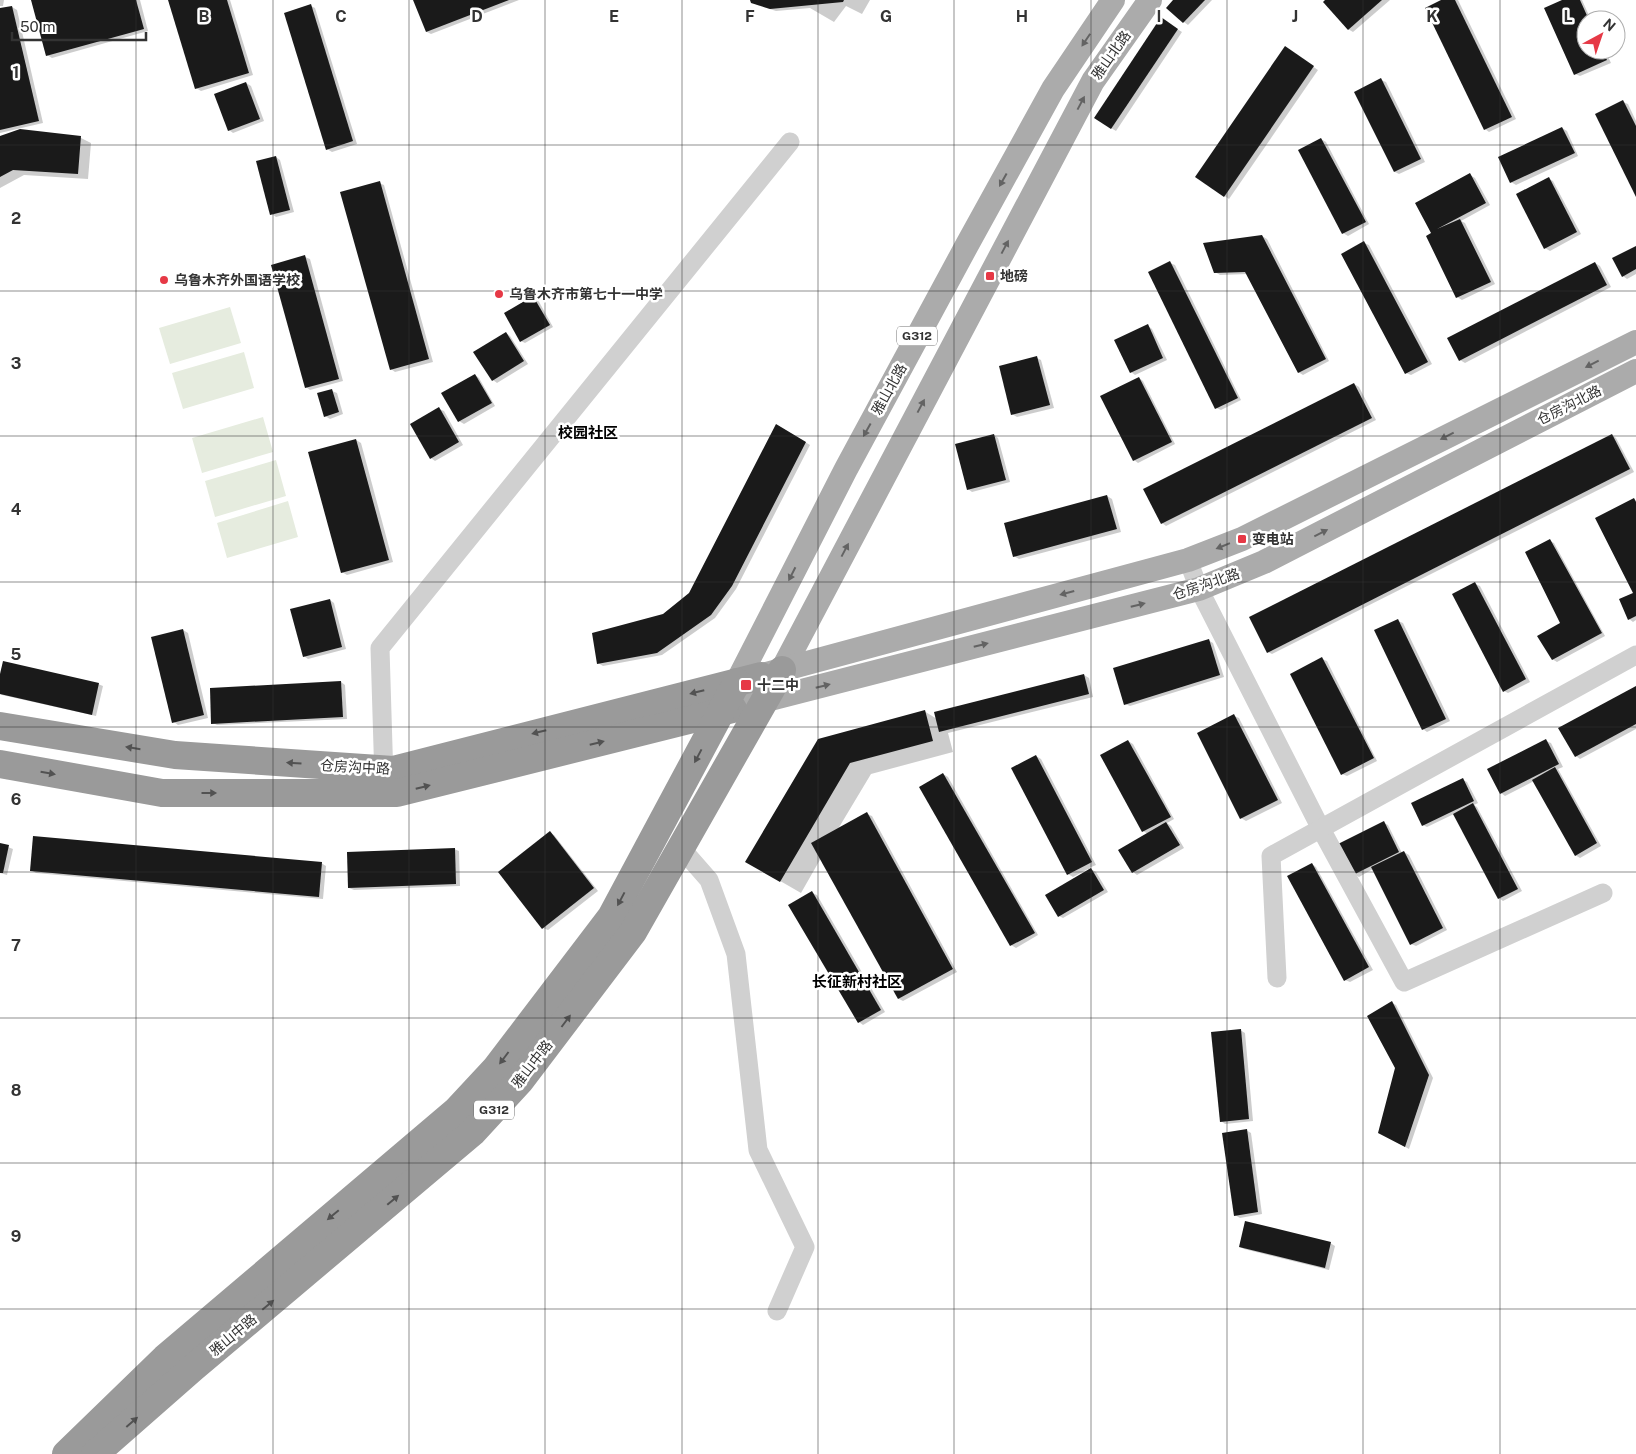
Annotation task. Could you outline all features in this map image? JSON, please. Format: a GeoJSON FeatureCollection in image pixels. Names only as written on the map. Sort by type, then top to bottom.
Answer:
{"type":"FeatureCollection","features":[{"type":"Feature","properties":{"kind":"highway","name":"仓房沟中路"},"geometry":{"type":"LineString","coordinates":[[384,782],[393,770],[751,691]]}},
{"type":"Feature","properties":{"kind":"highway","name":"雅山中路"},"geometry":{"type":"LineString","coordinates":[[95,1454],[193,1368],[473,1132],[520,1081],[634,932],[681,848],[751,691]]}},
{"type":"Feature","properties":{"kind":"highway","name":"雅山中路"},"geometry":{"type":"LineString","coordinates":[[66,1454],[165,1358],[456,1111],[496,1068],[611,917],[751,691]]}},
{"type":"Feature","properties":{"kind":"highway","name":"仓房沟中路"},"geometry":{"type":"LineString","coordinates":[[0,726],[175,755],[384,782]]}},
{"type":"Feature","properties":{"kind":"highway","name":"仓房沟中路"},"geometry":{"type":"LineString","coordinates":[[0,764],[162,793],[384,782]]}},
{"type":"Feature","properties":{"kind":"main road","name":"雅山北路"},"geometry":{"type":"LineString","coordinates":[[751,691],[846,469],[1053,89],[1113,0]]}},
{"type":"Feature","properties":{"kind":"main road","name":"雅山北路"},"geometry":{"type":"LineString","coordinates":[[751,691],[1093,81],[1150,0]]}},
{"type":"Feature","properties":{"kind":"main road","name":"仓房沟北路"},"geometry":{"type":"LineString","coordinates":[[751,691],[1188,560],[1242,538],[1636,342]]}},
{"type":"Feature","properties":{"kind":"main road","name":"仓房沟北路"},"geometry":{"type":"LineString","coordinates":[[751,691],[1199,589],[1264,562],[1636,371]]}},
{"type":"Feature","properties":{"kind":"street"},"geometry":{"type":"LineString","coordinates":[[384,782],[380,648],[790,142]]}},
{"type":"Feature","properties":{"kind":"street"},"geometry":{"type":"LineString","coordinates":[[1188,560],[1199,589],[1320,829],[1404,982],[1603,893]]}},
{"type":"Feature","properties":{"kind":"street"},"geometry":{"type":"LineString","coordinates":[[1278,978],[1270,856],[1636,656]]}},
{"type":"Feature","properties":{"kind":"street"},"geometry":{"type":"LineString","coordinates":[[681,848],[709,880],[736,954],[758,1150],[804,1247],[777,1311]]}},
{"type":"Feature","properties":{"kind":"shaded area"},"geometry":{"type":"Polygon","coordinates":[[[230,307],[241,343],[170,364],[159,328],[230,307]]]}},
{"type":"Feature","properties":{"kind":"shaded area"},"geometry":{"type":"Polygon","coordinates":[[[244,352],[254,388],[183,409],[172,373],[244,352]]]}},
{"type":"Feature","properties":{"kind":"shaded area"},"geometry":{"type":"Polygon","coordinates":[[[263,417],[273,452],[202,473],[192,438],[263,417]]]}},
{"type":"Feature","properties":{"kind":"shaded area"},"geometry":{"type":"Polygon","coordinates":[[[276,460],[286,496],[215,517],[205,481],[276,460]]]}},
{"type":"Feature","properties":{"kind":"shaded area"},"geometry":{"type":"Polygon","coordinates":[[[288,501],[298,537],[227,558],[217,523],[288,501]]]}},
{"type":"Feature","properties":{"kind":"building"},"geometry":{"type":"Polygon","coordinates":[[[31,0],[136,0],[144,29],[46,56],[31,0]]]}},
{"type":"Feature","properties":{"kind":"building"},"geometry":{"type":"Polygon","coordinates":[[[168,0],[227,0],[249,73],[195,89],[168,0]]]}},
{"type":"Feature","properties":{"kind":"building"},"geometry":{"type":"Polygon","coordinates":[[[413,0],[509,0],[426,32],[413,0]]]}},
{"type":"Feature","properties":{"kind":"building"},"geometry":{"type":"Polygon","coordinates":[[[750,0],[844,0],[843,2],[770,9],[751,3],[750,0]]]}},
{"type":"Feature","properties":{"kind":"building"},"geometry":{"type":"Polygon","coordinates":[[[1173,0],[1205,0],[1183,23],[1166,8],[1173,0]]]}},
{"type":"Feature","properties":{"kind":"building"},"geometry":{"type":"Polygon","coordinates":[[[1325,0],[1382,0],[1348,30],[1323,2],[1325,0]]]}},
{"type":"Feature","properties":{"kind":"building"},"geometry":{"type":"Polygon","coordinates":[[[1441,0],[1455,0],[1512,117],[1484,130],[1425,8],[1441,0]]]}},
{"type":"Feature","properties":{"kind":"building"},"geometry":{"type":"Polygon","coordinates":[[[1562,0],[1580,0],[1584,10],[1576,10],[1576,60],[1607,60],[1574,75],[1544,8],[1562,0]]]}},
{"type":"Feature","properties":{"kind":"building"},"geometry":{"type":"Polygon","coordinates":[[[311,4],[353,141],[326,150],[284,13],[311,4]]]}},
{"type":"Feature","properties":{"kind":"building"},"geometry":{"type":"Polygon","coordinates":[[[12,6],[39,121],[0,130],[0,8],[12,6]]]}},
{"type":"Feature","properties":{"kind":"building"},"geometry":{"type":"Polygon","coordinates":[[[1161,17],[1178,29],[1111,129],[1094,118],[1161,17]]]}},
{"type":"Feature","properties":{"kind":"building"},"geometry":{"type":"Polygon","coordinates":[[[1285,46],[1314,66],[1224,197],[1195,177],[1285,46]]]}},
{"type":"Feature","properties":{"kind":"building"},"geometry":{"type":"Polygon","coordinates":[[[1381,78],[1421,159],[1394,172],[1354,92],[1381,78]]]}},
{"type":"Feature","properties":{"kind":"building"},"geometry":{"type":"Polygon","coordinates":[[[246,82],[260,119],[228,131],[214,94],[246,82]]]}},
{"type":"Feature","properties":{"kind":"building"},"geometry":{"type":"Polygon","coordinates":[[[1623,100],[1636,126],[1636,197],[1595,114],[1623,100]]]}},
{"type":"Feature","properties":{"kind":"building"},"geometry":{"type":"Polygon","coordinates":[[[1562,127],[1575,153],[1510,183],[1498,157],[1562,127]]]}},
{"type":"Feature","properties":{"kind":"building"},"geometry":{"type":"Polygon","coordinates":[[[20,129],[81,136],[78,174],[13,170],[0,177],[0,136],[20,129]]]}},
{"type":"Feature","properties":{"kind":"building"},"geometry":{"type":"Polygon","coordinates":[[[1321,138],[1366,222],[1342,234],[1298,150],[1321,138]]]}},
{"type":"Feature","properties":{"kind":"building"},"geometry":{"type":"Polygon","coordinates":[[[276,156],[290,210],[270,215],[256,161],[276,156]]]}},
{"type":"Feature","properties":{"kind":"building"},"geometry":{"type":"Polygon","coordinates":[[[1470,173],[1486,203],[1437,229],[1460,219],[1491,282],[1456,298],[1426,236],[1431,233],[1415,203],[1470,173]]]}},
{"type":"Feature","properties":{"kind":"building"},"geometry":{"type":"Polygon","coordinates":[[[1549,177],[1577,232],[1544,249],[1516,194],[1549,177]]]}},
{"type":"Feature","properties":{"kind":"building"},"geometry":{"type":"Polygon","coordinates":[[[380,181],[429,359],[390,370],[340,192],[380,181]]]}},
{"type":"Feature","properties":{"kind":"building"},"geometry":{"type":"Polygon","coordinates":[[[1262,235],[1326,359],[1298,373],[1245,272],[1214,273],[1203,243],[1262,235]]]}},
{"type":"Feature","properties":{"kind":"building"},"geometry":{"type":"Polygon","coordinates":[[[1364,241],[1428,362],[1405,374],[1341,254],[1364,241]]]}},
{"type":"Feature","properties":{"kind":"building"},"geometry":{"type":"Polygon","coordinates":[[[1636,246],[1636,269],[1622,277],[1612,258],[1636,246]]]}},
{"type":"Feature","properties":{"kind":"building"},"geometry":{"type":"Polygon","coordinates":[[[305,255],[339,379],[305,388],[271,265],[305,255]]]}},
{"type":"Feature","properties":{"kind":"building"},"geometry":{"type":"Polygon","coordinates":[[[1170,261],[1238,398],[1215,409],[1148,272],[1170,261]]]}},
{"type":"Feature","properties":{"kind":"building"},"geometry":{"type":"Polygon","coordinates":[[[1595,262],[1607,285],[1459,361],[1447,338],[1595,262]]]}},
{"type":"Feature","properties":{"kind":"building"},"geometry":{"type":"Polygon","coordinates":[[[533,296],[550,325],[520,342],[504,313],[533,296]]]}},
{"type":"Feature","properties":{"kind":"building"},"geometry":{"type":"Polygon","coordinates":[[[1148,324],[1163,358],[1130,373],[1114,340],[1148,324]]]}},
{"type":"Feature","properties":{"kind":"building"},"geometry":{"type":"Polygon","coordinates":[[[506,332],[524,361],[492,381],[473,352],[506,332]]]}},
{"type":"Feature","properties":{"kind":"building"},"geometry":{"type":"Polygon","coordinates":[[[1037,356],[1050,405],[1011,415],[999,366],[1037,356]]]}},
{"type":"Feature","properties":{"kind":"building"},"geometry":{"type":"Polygon","coordinates":[[[475,374],[492,403],[458,422],[441,393],[475,374]]]}},
{"type":"Feature","properties":{"kind":"building"},"geometry":{"type":"Polygon","coordinates":[[[1139,377],[1172,442],[1133,461],[1100,396],[1139,377]]]}},
{"type":"Feature","properties":{"kind":"building"},"geometry":{"type":"Polygon","coordinates":[[[1354,383],[1372,418],[1161,524],[1143,489],[1354,383]]]}},
{"type":"Feature","properties":{"kind":"building"},"geometry":{"type":"Polygon","coordinates":[[[332,389],[339,412],[324,417],[317,393],[332,389]]]}},
{"type":"Feature","properties":{"kind":"building"},"geometry":{"type":"Polygon","coordinates":[[[439,407],[459,442],[430,459],[410,424],[439,407]]]}},
{"type":"Feature","properties":{"kind":"building"},"geometry":{"type":"Polygon","coordinates":[[[776,424],[806,442],[732,586],[711,615],[657,653],[597,664],[592,633],[663,614],[689,593],[776,424]]]}},
{"type":"Feature","properties":{"kind":"building"},"geometry":{"type":"Polygon","coordinates":[[[994,434],[1006,480],[967,490],[955,444],[994,434]]]}},
{"type":"Feature","properties":{"kind":"building"},"geometry":{"type":"Polygon","coordinates":[[[1612,434],[1630,469],[1267,653],[1249,617],[1612,434]]]}},
{"type":"Feature","properties":{"kind":"building"},"geometry":{"type":"Polygon","coordinates":[[[356,439],[389,560],[341,573],[308,452],[356,439]]]}},
{"type":"Feature","properties":{"kind":"building"},"geometry":{"type":"Polygon","coordinates":[[[1107,495],[1117,529],[1013,557],[1004,523],[1107,495]]]}},
{"type":"Feature","properties":{"kind":"building"},"geometry":{"type":"Polygon","coordinates":[[[1634,498],[1636,502],[1636,616],[1628,620],[1619,599],[1633,593],[1595,518],[1634,498]]]}},
{"type":"Feature","properties":{"kind":"building"},"geometry":{"type":"Polygon","coordinates":[[[1550,539],[1602,633],[1552,660],[1537,636],[1560,623],[1525,552],[1550,539]]]}},
{"type":"Feature","properties":{"kind":"building"},"geometry":{"type":"Polygon","coordinates":[[[1475,582],[1526,679],[1503,692],[1452,594],[1475,582]]]}},
{"type":"Feature","properties":{"kind":"building"},"geometry":{"type":"Polygon","coordinates":[[[330,599],[342,647],[303,657],[290,609],[330,599]]]}},
{"type":"Feature","properties":{"kind":"building"},"geometry":{"type":"Polygon","coordinates":[[[1398,619],[1446,719],[1422,730],[1374,630],[1398,619]]]}},
{"type":"Feature","properties":{"kind":"building"},"geometry":{"type":"Polygon","coordinates":[[[183,629],[204,715],[172,723],[151,637],[183,629]]]}},
{"type":"Feature","properties":{"kind":"building"},"geometry":{"type":"Polygon","coordinates":[[[1209,639],[1220,675],[1124,705],[1113,668],[1209,639]]]}},
{"type":"Feature","properties":{"kind":"building"},"geometry":{"type":"Polygon","coordinates":[[[1322,657],[1374,758],[1341,775],[1290,674],[1322,657]]]}},
{"type":"Feature","properties":{"kind":"building"},"geometry":{"type":"Polygon","coordinates":[[[3,661],[99,683],[92,715],[0,694],[0,674],[3,661]]]}},
{"type":"Feature","properties":{"kind":"building"},"geometry":{"type":"Polygon","coordinates":[[[1084,674],[1089,694],[939,732],[934,712],[1084,674]]]}},
{"type":"Feature","properties":{"kind":"building"},"geometry":{"type":"Polygon","coordinates":[[[341,681],[343,717],[211,724],[210,688],[341,681]]]}},
{"type":"Feature","properties":{"kind":"building"},"geometry":{"type":"Polygon","coordinates":[[[1636,686],[1636,724],[1575,757],[1558,728],[1636,686]]]}},
{"type":"Feature","properties":{"kind":"building"},"geometry":{"type":"Polygon","coordinates":[[[925,710],[933,741],[850,763],[780,882],[745,862],[818,739],[925,710]]]}},
{"type":"Feature","properties":{"kind":"building"},"geometry":{"type":"Polygon","coordinates":[[[1234,714],[1278,800],[1240,819],[1197,733],[1234,714]]]}},
{"type":"Feature","properties":{"kind":"building"},"geometry":{"type":"Polygon","coordinates":[[[1546,739],[1559,764],[1500,794],[1487,769],[1546,739]]]}},
{"type":"Feature","properties":{"kind":"building"},"geometry":{"type":"Polygon","coordinates":[[[1128,740],[1171,817],[1142,832],[1100,755],[1128,740]]]}},
{"type":"Feature","properties":{"kind":"building"},"geometry":{"type":"Polygon","coordinates":[[[1036,755],[1092,862],[1067,875],[1011,768],[1036,755]]]}},
{"type":"Feature","properties":{"kind":"building"},"geometry":{"type":"Polygon","coordinates":[[[1555,767],[1597,843],[1575,856],[1532,780],[1555,767]]]}},
{"type":"Feature","properties":{"kind":"building"},"geometry":{"type":"Polygon","coordinates":[[[943,773],[1035,933],[1010,946],[919,787],[943,773]]]}},
{"type":"Feature","properties":{"kind":"building"},"geometry":{"type":"Polygon","coordinates":[[[1463,778],[1474,801],[1422,826],[1411,803],[1463,778]]]}},
{"type":"Feature","properties":{"kind":"building"},"geometry":{"type":"Polygon","coordinates":[[[1473,803],[1518,889],[1498,899],[1453,814],[1473,803]]]}},
{"type":"Feature","properties":{"kind":"building"},"geometry":{"type":"Polygon","coordinates":[[[867,812],[953,969],[898,999],[811,843],[867,812]]]}},
{"type":"Feature","properties":{"kind":"building"},"geometry":{"type":"Polygon","coordinates":[[[1384,821],[1399,852],[1353,875],[1338,844],[1384,821]]]}},
{"type":"Feature","properties":{"kind":"building"},"geometry":{"type":"Polygon","coordinates":[[[1166,822],[1180,845],[1132,873],[1118,850],[1166,822]]]}},
{"type":"Feature","properties":{"kind":"building"},"geometry":{"type":"Polygon","coordinates":[[[550,831],[594,888],[542,929],[498,872],[550,831]]]}},
{"type":"Feature","properties":{"kind":"building"},"geometry":{"type":"Polygon","coordinates":[[[33,836],[322,862],[319,897],[30,871],[33,836]]]}},
{"type":"Feature","properties":{"kind":"building"},"geometry":{"type":"Polygon","coordinates":[[[0,843],[9,845],[3,873],[0,873],[0,843]]]}},
{"type":"Feature","properties":{"kind":"building"},"geometry":{"type":"Polygon","coordinates":[[[455,848],[456,884],[348,888],[347,852],[455,848]]]}},
{"type":"Feature","properties":{"kind":"building"},"geometry":{"type":"Polygon","coordinates":[[[1404,851],[1443,928],[1410,945],[1371,867],[1404,851]]]}},
{"type":"Feature","properties":{"kind":"building"},"geometry":{"type":"Polygon","coordinates":[[[1312,863],[1369,967],[1344,981],[1287,876],[1312,863]]]}},
{"type":"Feature","properties":{"kind":"building"},"geometry":{"type":"Polygon","coordinates":[[[1091,868],[1104,890],[1058,917],[1045,895],[1091,868]]]}},
{"type":"Feature","properties":{"kind":"building"},"geometry":{"type":"Polygon","coordinates":[[[812,891],[881,1010],[858,1023],[788,905],[812,891]]]}},
{"type":"Feature","properties":{"kind":"building"},"geometry":{"type":"Polygon","coordinates":[[[1392,1001],[1429,1075],[1405,1147],[1378,1133],[1395,1068],[1367,1016],[1392,1001]]]}},
{"type":"Feature","properties":{"kind":"building"},"geometry":{"type":"Polygon","coordinates":[[[1241,1029],[1249,1119],[1220,1122],[1211,1032],[1241,1029]]]}},
{"type":"Feature","properties":{"kind":"building"},"geometry":{"type":"Polygon","coordinates":[[[1247,1129],[1258,1212],[1234,1216],[1222,1133],[1247,1129]]]}},
{"type":"Feature","properties":{"kind":"building"},"geometry":{"type":"Polygon","coordinates":[[[1245,1221],[1331,1242],[1325,1268],[1239,1247],[1245,1221]]]}},
{"type":"Feature","properties":{"kind":"place","name":"地磅"},"geometry":{"type":"Point","coordinates":[990,276]}},
{"type":"Feature","properties":{"kind":"place","name":"乌鲁木齐外国语学校"},"geometry":{"type":"Point","coordinates":[164,280]}},
{"type":"Feature","properties":{"kind":"place","name":"乌鲁木齐市第七十一中学"},"geometry":{"type":"Point","coordinates":[499,294]}},
{"type":"Feature","properties":{"kind":"place","name":"变电站"},"geometry":{"type":"Point","coordinates":[1242,539]}},
{"type":"Feature","properties":{"kind":"place","name":"十二中"},"geometry":{"type":"Point","coordinates":[746,685]}},
{"type":"Feature","properties":{"kind":"district","name":"校园社区"},"geometry":{"type":"Point","coordinates":[588,433]}},
{"type":"Feature","properties":{"kind":"district","name":"长征新村社区"},"geometry":{"type":"Point","coordinates":[857,982]}}]}
